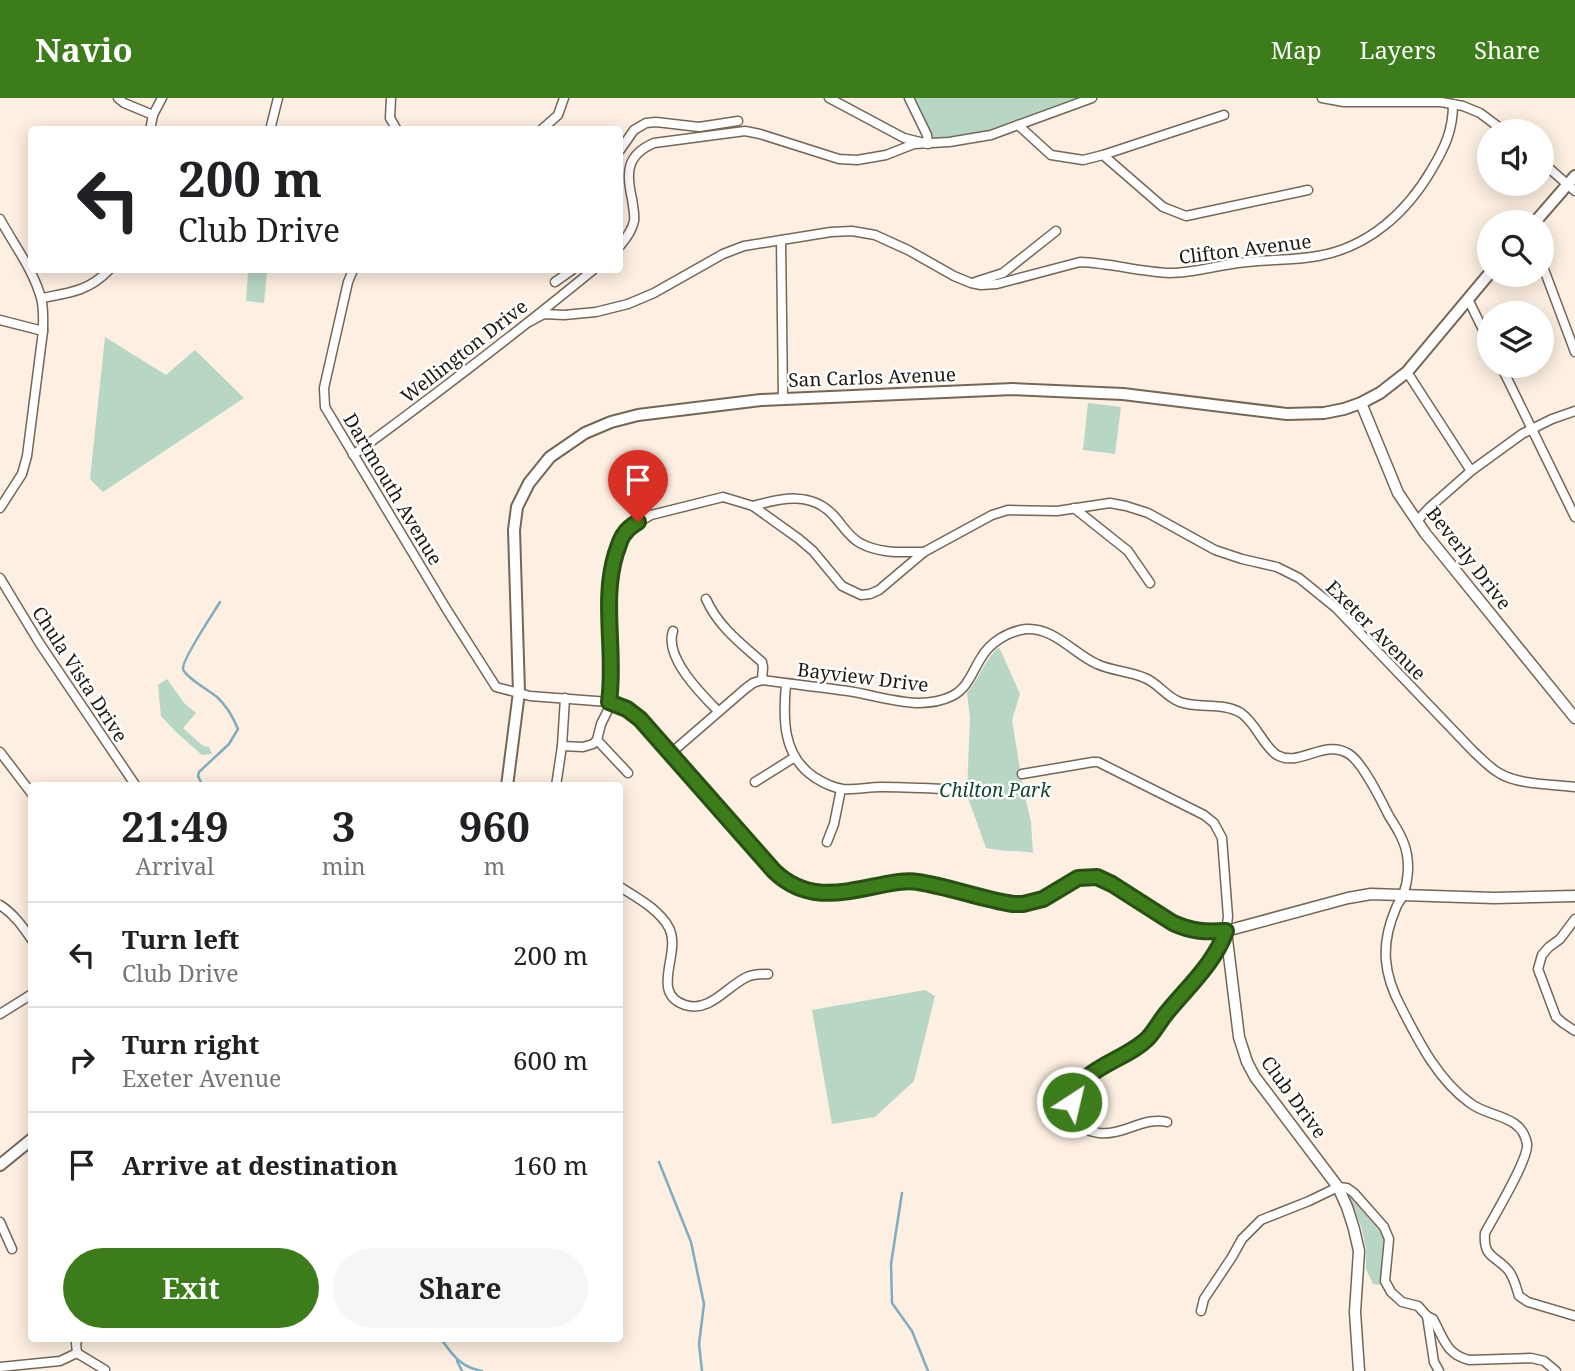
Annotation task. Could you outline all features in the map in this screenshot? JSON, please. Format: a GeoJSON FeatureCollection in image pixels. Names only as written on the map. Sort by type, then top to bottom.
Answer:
{"type":"FeatureCollection","features":[{"type":"Feature","properties":{"kind":"main road"},"geometry":{"type":"LineString","coordinates":[[1547,210],[1572,184]]}},
{"type":"Feature","properties":{"kind":"main road","name":"San Carlos Avenue"},"geometry":{"type":"LineString","coordinates":[[508,782],[519,692],[514,530],[517,506],[529,483],[550,457],[585,433],[638,415],[761,400],[1013,389],[1123,394],[1287,414],[1324,413],[1362,403],[1407,372],[1478,287]]}},
{"type":"Feature","properties":{"kind":"main road"},"geometry":{"type":"LineString","coordinates":[[0,1165],[28,1142]]}},
{"type":"Feature","properties":{"kind":"street"},"geometry":{"type":"LineString","coordinates":[[118,98],[153,115]]}},
{"type":"Feature","properties":{"kind":"street"},"geometry":{"type":"LineString","coordinates":[[151,126],[162,98]]}},
{"type":"Feature","properties":{"kind":"street"},"geometry":{"type":"LineString","coordinates":[[271,126],[278,98]]}},
{"type":"Feature","properties":{"kind":"street"},"geometry":{"type":"LineString","coordinates":[[391,98],[390,118],[395,126]]}},
{"type":"Feature","properties":{"kind":"street"},"geometry":{"type":"LineString","coordinates":[[546,126],[558,115],[564,98]]}},
{"type":"Feature","properties":{"kind":"street"},"geometry":{"type":"LineString","coordinates":[[829,98],[904,138],[928,144]]}},
{"type":"Feature","properties":{"kind":"street"},"geometry":{"type":"LineString","coordinates":[[909,98],[927,135],[928,144]]}},
{"type":"Feature","properties":{"kind":"street"},"geometry":{"type":"LineString","coordinates":[[623,242],[634,223],[628,180],[624,174],[635,156],[644,147],[654,143],[745,131],[839,159],[857,160],[887,155],[914,144],[990,135],[1092,98]]}},
{"type":"Feature","properties":{"kind":"street"},"geometry":{"type":"LineString","coordinates":[[1322,98],[1344,102],[1441,102],[1463,106],[1488,119]]}},
{"type":"Feature","properties":{"kind":"street","name":"Clifton Avenue"},"geometry":{"type":"LineString","coordinates":[[529,322],[544,314],[596,312],[628,304],[654,293],[723,254],[744,246],[831,232],[852,231],[875,235],[954,276],[981,285],[998,284],[1080,262],[1168,273],[1239,262],[1286,261],[1319,256],[1340,251],[1377,232],[1403,211],[1423,185],[1448,137],[1453,122],[1453,104]]}},
{"type":"Feature","properties":{"kind":"street"},"geometry":{"type":"LineString","coordinates":[[1018,125],[1051,155],[1083,160],[1224,115]]}},
{"type":"Feature","properties":{"kind":"street"},"geometry":{"type":"LineString","coordinates":[[623,146],[634,130],[646,123],[699,127],[738,121]]}},
{"type":"Feature","properties":{"kind":"street"},"geometry":{"type":"LineString","coordinates":[[1103,155],[1163,207],[1185,216],[1308,190]]}},
{"type":"Feature","properties":{"kind":"street"},"geometry":{"type":"LineString","coordinates":[[1554,171],[1572,184]]}},
{"type":"Feature","properties":{"kind":"street"},"geometry":{"type":"LineString","coordinates":[[0,219],[28,264]]}},
{"type":"Feature","properties":{"kind":"street"},"geometry":{"type":"LineString","coordinates":[[972,283],[1003,274],[1056,231]]}},
{"type":"Feature","properties":{"kind":"street"},"geometry":{"type":"LineString","coordinates":[[781,240],[783,398]]}},
{"type":"Feature","properties":{"kind":"street"},"geometry":{"type":"LineString","coordinates":[[0,508],[22,474],[27,456],[43,331],[42,299],[31,273]]}},
{"type":"Feature","properties":{"kind":"street"},"geometry":{"type":"LineString","coordinates":[[42,299],[76,292],[106,273]]}},
{"type":"Feature","properties":{"kind":"street","name":"Dartmouth Avenue"},"geometry":{"type":"LineString","coordinates":[[352,273],[324,388],[325,407],[496,687],[519,692]]}},
{"type":"Feature","properties":{"kind":"street"},"geometry":{"type":"LineString","coordinates":[[555,282],[568,273]]}},
{"type":"Feature","properties":{"kind":"street","name":"Wellington Drive"},"geometry":{"type":"LineString","coordinates":[[353,455],[589,273]]}},
{"type":"Feature","properties":{"kind":"street"},"geometry":{"type":"LineString","coordinates":[[1551,287],[1575,352]]}},
{"type":"Feature","properties":{"kind":"street"},"geometry":{"type":"LineString","coordinates":[[1468,299],[1477,317]]}},
{"type":"Feature","properties":{"kind":"street"},"geometry":{"type":"LineString","coordinates":[[0,320],[43,331]]}},
{"type":"Feature","properties":{"kind":"street"},"geometry":{"type":"LineString","coordinates":[[1407,372],[1472,471]]}},
{"type":"Feature","properties":{"kind":"street"},"geometry":{"type":"LineString","coordinates":[[1507,378],[1575,517]]}},
{"type":"Feature","properties":{"kind":"street","name":"Beverly Drive"},"geometry":{"type":"LineString","coordinates":[[1362,403],[1398,493],[1417,521],[1575,718]]}},
{"type":"Feature","properties":{"kind":"street"},"geometry":{"type":"LineString","coordinates":[[1417,521],[1472,471],[1532,428],[1575,411]]}},
{"type":"Feature","properties":{"kind":"street","name":"Exeter Avenue"},"geometry":{"type":"LineString","coordinates":[[597,740],[608,710],[612,683],[611,574],[625,533],[651,515],[727,497],[753,506],[809,547],[842,586],[858,594],[870,594],[879,590],[924,552],[992,514],[1008,510],[1057,510],[1110,503],[1148,513],[1215,550],[1277,567],[1298,578],[1336,608],[1474,752],[1497,772],[1520,781],[1575,787]]}},
{"type":"Feature","properties":{"kind":"street"},"geometry":{"type":"LineString","coordinates":[[753,506],[787,498],[811,501],[831,513],[850,536],[861,544],[884,551],[924,552]]}},
{"type":"Feature","properties":{"kind":"street"},"geometry":{"type":"LineString","coordinates":[[1074,508],[1128,551],[1150,583]]}},
{"type":"Feature","properties":{"kind":"street","name":"Chula Vista Drive"},"geometry":{"type":"LineString","coordinates":[[0,580],[133,782]]}},
{"type":"Feature","properties":{"kind":"street"},"geometry":{"type":"LineString","coordinates":[[671,753],[718,711],[753,683],[762,680],[764,673],[762,662],[720,623],[706,599]]}},
{"type":"Feature","properties":{"kind":"street","name":"Bayview Drive"},"geometry":{"type":"LineString","coordinates":[[762,680],[850,691],[900,701],[937,701],[961,690],[969,681],[983,653],[994,643],[1007,634],[1030,629],[1046,632],[1102,667],[1149,680],[1173,699],[1229,709],[1242,714],[1271,750],[1282,757],[1292,758],[1332,748],[1349,754],[1364,772],[1405,846],[1408,865],[1404,894],[1396,908],[1387,939],[1385,964],[1392,991],[1446,1081],[1472,1105],[1511,1120],[1522,1130],[1528,1147],[1523,1162],[1485,1233],[1484,1245],[1515,1280],[1519,1296],[1528,1302],[1575,1315]]}},
{"type":"Feature","properties":{"kind":"street"},"geometry":{"type":"LineString","coordinates":[[673,631],[672,644],[688,677],[718,711]]}},
{"type":"Feature","properties":{"kind":"street"},"geometry":{"type":"LineString","coordinates":[[786,684],[785,726],[789,745],[795,757],[815,777],[841,789],[880,787],[967,790]]}},
{"type":"Feature","properties":{"kind":"street"},"geometry":{"type":"LineString","coordinates":[[519,692],[530,696],[609,702],[634,714],[774,871],[788,883],[804,890],[825,894],[892,883],[918,882],[1023,904],[1043,899],[1074,880],[1091,876],[1102,878],[1173,923],[1199,932],[1226,931],[1371,894],[1494,898],[1575,896]]}},
{"type":"Feature","properties":{"kind":"street"},"geometry":{"type":"LineString","coordinates":[[557,782],[565,698]]}},
{"type":"Feature","properties":{"kind":"street"},"geometry":{"type":"LineString","coordinates":[[562,746],[590,746],[597,740],[628,773]]}},
{"type":"Feature","properties":{"kind":"street"},"geometry":{"type":"LineString","coordinates":[[0,752],[28,789]]}},
{"type":"Feature","properties":{"kind":"street"},"geometry":{"type":"LineString","coordinates":[[755,782],[795,757]]}},
{"type":"Feature","properties":{"kind":"street"},"geometry":{"type":"LineString","coordinates":[[1022,774],[1098,762],[1210,819],[1222,838],[1228,916],[1226,931],[1218,951],[1148,1038],[1082,1081],[1073,1095],[1073,1116],[1076,1123],[1087,1130],[1114,1132],[1154,1121],[1167,1122]]}},
{"type":"Feature","properties":{"kind":"street"},"geometry":{"type":"LineString","coordinates":[[827,842],[832,834],[841,789]]}},
{"type":"Feature","properties":{"kind":"street"},"geometry":{"type":"LineString","coordinates":[[623,889],[655,912],[670,929],[673,951],[667,984],[671,994],[680,1002],[694,1007],[705,1004],[745,978],[768,974]]}},
{"type":"Feature","properties":{"kind":"street"},"geometry":{"type":"LineString","coordinates":[[0,905],[28,934]]}},
{"type":"Feature","properties":{"kind":"street"},"geometry":{"type":"LineString","coordinates":[[1575,919],[1560,939],[1542,955],[1538,969],[1556,1017],[1575,1031]]}},
{"type":"Feature","properties":{"kind":"street","name":"Club Drive"},"geometry":{"type":"LineString","coordinates":[[1226,931],[1239,1037],[1247,1062],[1255,1077],[1338,1187],[1354,1229],[1359,1251],[1356,1312],[1359,1371]]}},
{"type":"Feature","properties":{"kind":"street"},"geometry":{"type":"LineString","coordinates":[[0,1014],[28,996]]}},
{"type":"Feature","properties":{"kind":"street"},"geometry":{"type":"LineString","coordinates":[[1201,1311],[1204,1299],[1242,1238],[1261,1220],[1338,1187],[1347,1188],[1384,1227],[1389,1239],[1385,1281],[1391,1292],[1402,1302],[1418,1306],[1434,1320],[1450,1350],[1469,1360],[1531,1358],[1544,1361],[1556,1371]]}},
{"type":"Feature","properties":{"kind":"street"},"geometry":{"type":"LineString","coordinates":[[0,1222],[12,1249]]}},
{"type":"Feature","properties":{"kind":"street"},"geometry":{"type":"LineString","coordinates":[[1427,1316],[1434,1362],[1439,1371]]}},
{"type":"Feature","properties":{"kind":"street"},"geometry":{"type":"LineString","coordinates":[[76,1342],[77,1353]]}},
{"type":"Feature","properties":{"kind":"street"},"geometry":{"type":"LineString","coordinates":[[0,1367],[60,1361],[77,1353]]}},
{"type":"Feature","properties":{"kind":"street"},"geometry":{"type":"LineString","coordinates":[[77,1353],[105,1370]]}},
{"type":"Feature","properties":{"kind":"green space"},"geometry":{"type":"Polygon","coordinates":[[[910,98],[1092,98],[1018,125],[928,144],[910,98]]]}},
{"type":"Feature","properties":{"kind":"green space"},"geometry":{"type":"Polygon","coordinates":[[[248,273],[267,273],[264,303],[246,301],[248,273]]]}},
{"type":"Feature","properties":{"kind":"green space"},"geometry":{"type":"Polygon","coordinates":[[[105,337],[166,375],[195,350],[244,398],[103,492],[90,479],[105,337]]]}},
{"type":"Feature","properties":{"kind":"green space"},"geometry":{"type":"Polygon","coordinates":[[[1088,403],[1121,407],[1115,454],[1083,450],[1088,403]]]}},
{"type":"Feature","properties":{"kind":"green space","name":"Chilton Park"},"geometry":{"type":"Polygon","coordinates":[[[999,647],[1020,694],[1012,720],[1031,822],[1033,853],[986,848],[967,795],[970,717],[967,693],[999,647]]]}},
{"type":"Feature","properties":{"kind":"green space"},"geometry":{"type":"Polygon","coordinates":[[[167,679],[184,703],[196,713],[183,728],[203,746],[209,747],[212,754],[202,755],[161,716],[158,685],[167,679]]]}},
{"type":"Feature","properties":{"kind":"green space"},"geometry":{"type":"Polygon","coordinates":[[[925,990],[935,996],[914,1081],[875,1117],[832,1124],[812,1010],[925,990]]]}},
{"type":"Feature","properties":{"kind":"green space"},"geometry":{"type":"Polygon","coordinates":[[[1349,1196],[1383,1235],[1381,1285],[1373,1284],[1366,1269],[1362,1229],[1349,1196]]]}},
{"type":"Feature","properties":{"kind":"waterway"},"geometry":{"type":"LineString","coordinates":[[201,782],[199,772],[229,744],[238,729],[221,700],[193,680],[183,669],[192,647],[220,602]]}},
{"type":"Feature","properties":{"kind":"waterway"},"geometry":{"type":"LineString","coordinates":[[659,1162],[691,1242],[704,1304],[699,1344],[702,1371]]}},
{"type":"Feature","properties":{"kind":"waterway"},"geometry":{"type":"LineString","coordinates":[[902,1193],[891,1264],[892,1303],[912,1331],[928,1371]]}},
{"type":"Feature","properties":{"kind":"waterway"},"geometry":{"type":"LineString","coordinates":[[443,1342],[463,1363],[482,1371]]}},
{"type":"Feature","properties":{"kind":"waterway"},"geometry":{"type":"LineString","coordinates":[[457,1361],[462,1371]]}},
{"type":"Feature","properties":{"kind":"route"},"geometry":{"type":"LineString","coordinates":[[638,522],[623,536],[611,574],[612,683],[609,702],[627,709],[640,719],[774,871],[788,883],[804,890],[825,894],[907,881],[999,902],[1023,904],[1043,899],[1078,878],[1091,876],[1102,878],[1173,923],[1199,932],[1226,931],[1218,951],[1148,1038],[1082,1081],[1076,1088],[1072,1102]]}}]}
